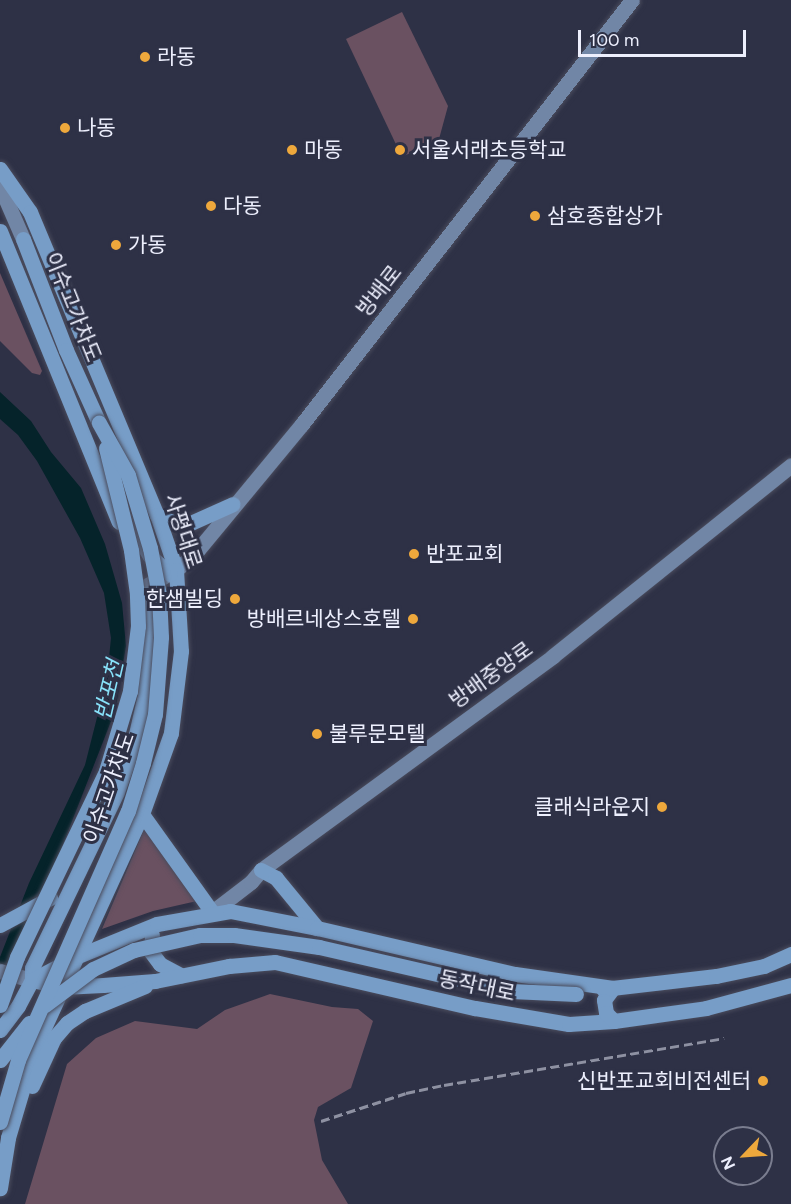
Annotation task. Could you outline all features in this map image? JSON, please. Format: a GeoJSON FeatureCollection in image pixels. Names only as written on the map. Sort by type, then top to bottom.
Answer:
{"type":"FeatureCollection","features":[{"type":"Feature","properties":{"kind":"main road","name":"사평대로"},"geometry":{"type":"LineString","coordinates":[[0,169],[30,212],[157,515],[173,572],[181,651],[171,733],[142,814],[78,956]]}},
{"type":"Feature","properties":{"kind":"main road"},"geometry":{"type":"LineString","coordinates":[[0,231],[105,486],[140,589],[149,630],[146,694],[134,747],[117,792],[52,924],[32,974],[6,1002],[0,1030]]}},
{"type":"Feature","properties":{"kind":"main road","name":"이수고가차도"},"geometry":{"type":"LineString","coordinates":[[0,1122],[18,1060],[128,811],[155,714],[161,637],[159,596],[150,548],[128,475],[99,423],[66,350],[23,239]]}},
{"type":"Feature","properties":{"kind":"main road","name":"이수고가차도"},"geometry":{"type":"LineString","coordinates":[[6,1002],[17,957],[106,771],[130,691],[138,626],[131,550],[99,423]]}},
{"type":"Feature","properties":{"kind":"main road"},"geometry":{"type":"LineString","coordinates":[[105,486],[150,556],[173,572]]}},
{"type":"Feature","properties":{"kind":"main road"},"geometry":{"type":"LineString","coordinates":[[118,507],[135,518],[141,516],[147,511],[147,489]]}},
{"type":"Feature","properties":{"kind":"main road"},"geometry":{"type":"LineString","coordinates":[[157,515],[179,525],[186,525],[233,504]]}},
{"type":"Feature","properties":{"kind":"main road"},"geometry":{"type":"LineString","coordinates":[[142,814],[212,912]]}},
{"type":"Feature","properties":{"kind":"main road"},"geometry":{"type":"LineString","coordinates":[[261,870],[276,878],[317,928]]}},
{"type":"Feature","properties":{"kind":"main road"},"geometry":{"type":"LineString","coordinates":[[0,925],[72,883]]}},
{"type":"Feature","properties":{"kind":"main road","name":"동작대로"},"geometry":{"type":"LineString","coordinates":[[32,974],[157,924],[212,912],[230,911],[317,928],[515,974],[613,988]]}},
{"type":"Feature","properties":{"kind":"main road"},"geometry":{"type":"LineString","coordinates":[[157,924],[150,939],[151,952],[159,964],[181,975]]}},
{"type":"Feature","properties":{"kind":"main road","name":"동작대로"},"geometry":{"type":"LineString","coordinates":[[0,1060],[48,1001],[93,969],[134,950],[200,935],[234,935],[319,947],[512,991],[576,994],[716,976],[764,966],[791,954]]}},
{"type":"Feature","properties":{"kind":"main road","name":"동작대로"},"geometry":{"type":"LineString","coordinates":[[0,1188],[8,1138],[34,1050],[78,956]]}},
{"type":"Feature","properties":{"kind":"main road","name":"동작대로"},"geometry":{"type":"LineString","coordinates":[[32,974],[62,987],[155,981],[229,966],[275,962],[522,1017],[569,1024],[614,1021],[706,1008],[791,986]]}},
{"type":"Feature","properties":{"kind":"main road","name":"동작대로"},"geometry":{"type":"LineString","coordinates":[[8,1138],[54,1038],[67,1023],[86,1011],[155,981]]}},
{"type":"Feature","properties":{"kind":"main road"},"geometry":{"type":"LineString","coordinates":[[613,988],[604,1000],[606,1013],[614,1021]]}},
{"type":"Feature","properties":{"kind":"main road"},"geometry":{"type":"LineString","coordinates":[[0,1065],[6,1002]]}},
{"type":"Feature","properties":{"kind":"street","name":"방배로"},"geometry":{"type":"LineString","coordinates":[[140,589],[173,572],[197,551],[233,504],[302,424],[632,0]]}},
{"type":"Feature","properties":{"kind":"street"},"geometry":{"type":"LineString","coordinates":[[0,186],[23,239]]}},
{"type":"Feature","properties":{"kind":"street","name":"방배중앙로"},"geometry":{"type":"LineString","coordinates":[[212,912],[251,882],[261,870],[553,656],[791,465]]}},
{"type":"Feature","properties":{"kind":"street"},"geometry":{"type":"LineString","coordinates":[[7,973],[32,974]]}},
{"type":"Feature","properties":{"kind":"shaded area"},"geometry":{"type":"Polygon","coordinates":[[[402,12],[448,106],[439,139],[402,157],[346,39],[402,12]]]}},
{"type":"Feature","properties":{"kind":"shaded area"},"geometry":{"type":"Polygon","coordinates":[[[0,273],[42,371],[40,375],[32,373],[0,341],[0,273]]]}},
{"type":"Feature","properties":{"kind":"shaded area"},"geometry":{"type":"Polygon","coordinates":[[[145,827],[197,901],[153,911],[102,929],[145,827]]]}},
{"type":"Feature","properties":{"kind":"shaded area"},"geometry":{"type":"Polygon","coordinates":[[[270,994],[332,1007],[358,1009],[373,1021],[351,1088],[318,1107],[314,1120],[322,1160],[348,1204],[25,1204],[67,1064],[96,1038],[135,1021],[197,1029],[225,1010],[270,994]]]}},
{"type":"Feature","properties":{"kind":"water","name":"반포천"},"geometry":{"type":"Polygon","coordinates":[[[0,392],[31,421],[51,452],[81,488],[105,544],[122,603],[126,646],[115,711],[0,1006],[0,957],[29,883],[85,765],[107,678],[111,638],[104,593],[80,538],[37,461],[18,435],[0,419],[0,392]]]}},
{"type":"Feature","properties":{"kind":"railway"},"geometry":{"type":"LineString","coordinates":[[321,1121],[406,1093],[444,1085],[724,1038]]}},
{"type":"Feature","properties":{"kind":"place","name":"라동"},"geometry":{"type":"Point","coordinates":[145,57]}},
{"type":"Feature","properties":{"kind":"place","name":"나동"},"geometry":{"type":"Point","coordinates":[65,128]}},
{"type":"Feature","properties":{"kind":"place","name":"마동"},"geometry":{"type":"Point","coordinates":[292,150]}},
{"type":"Feature","properties":{"kind":"place","name":"서울서래초등학교"},"geometry":{"type":"Point","coordinates":[400,150]}},
{"type":"Feature","properties":{"kind":"place","name":"다동"},"geometry":{"type":"Point","coordinates":[211,206]}},
{"type":"Feature","properties":{"kind":"place","name":"삼호종합상가"},"geometry":{"type":"Point","coordinates":[535,216]}},
{"type":"Feature","properties":{"kind":"place","name":"가동"},"geometry":{"type":"Point","coordinates":[116,245]}},
{"type":"Feature","properties":{"kind":"place","name":"반포교회"},"geometry":{"type":"Point","coordinates":[414,554]}},
{"type":"Feature","properties":{"kind":"place","name":"한샘빌딩"},"geometry":{"type":"Point","coordinates":[235,599]}},
{"type":"Feature","properties":{"kind":"place","name":"방배르네상스호텔"},"geometry":{"type":"Point","coordinates":[413,619]}},
{"type":"Feature","properties":{"kind":"place","name":"불루문모텔"},"geometry":{"type":"Point","coordinates":[317,734]}},
{"type":"Feature","properties":{"kind":"place","name":"클래식라운지"},"geometry":{"type":"Point","coordinates":[662,807]}},
{"type":"Feature","properties":{"kind":"place","name":"신반포교회비전센터"},"geometry":{"type":"Point","coordinates":[763,1081]}}]}
